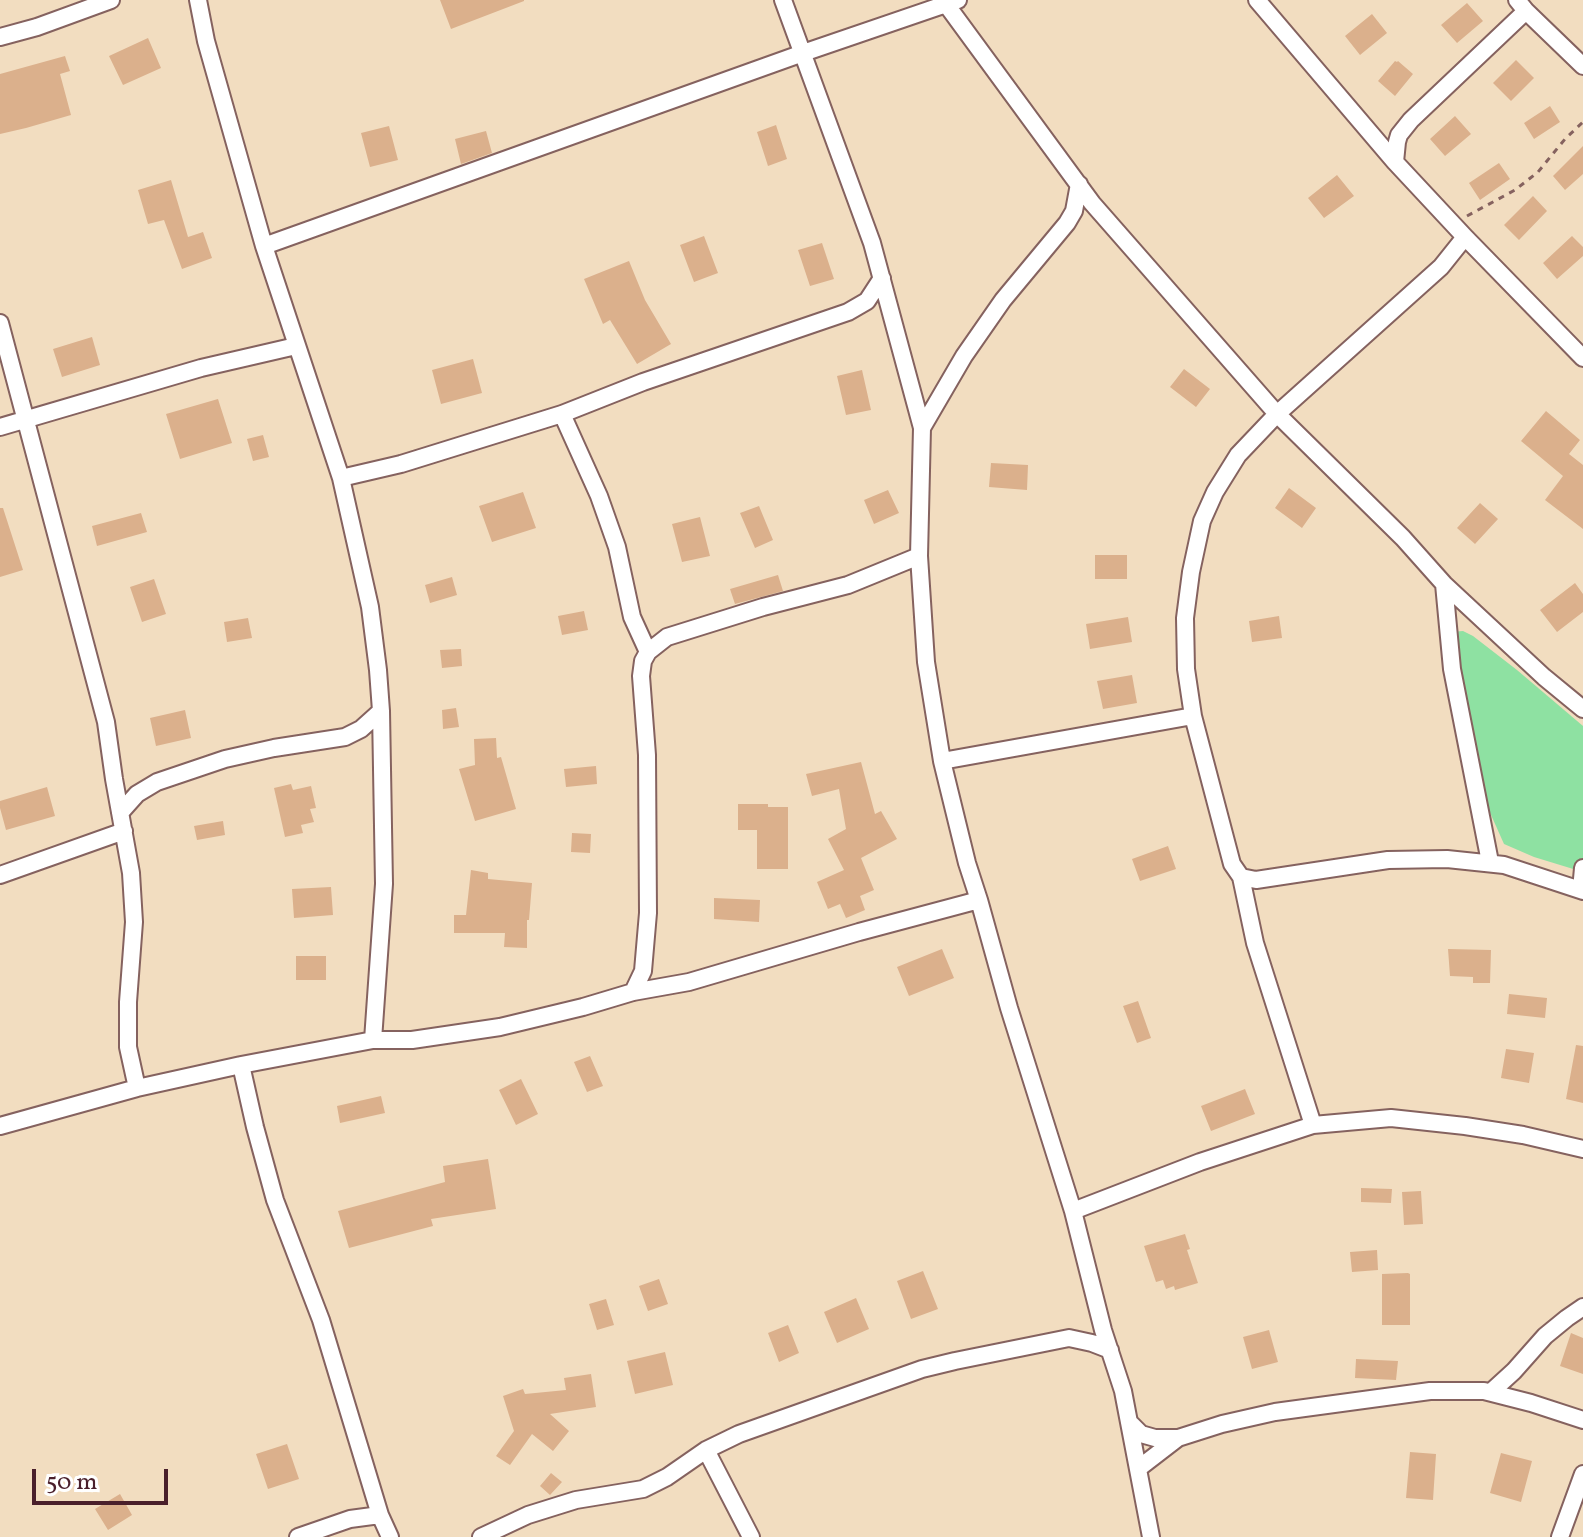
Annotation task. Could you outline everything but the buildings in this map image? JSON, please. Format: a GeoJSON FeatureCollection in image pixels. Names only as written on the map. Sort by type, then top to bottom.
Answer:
{"type":"FeatureCollection","features":[{"type":"Feature","properties":{"kind":"street"},"geometry":{"type":"LineString","coordinates":[[0,37],[111,0]]}},
{"type":"Feature","properties":{"kind":"street"},"geometry":{"type":"LineString","coordinates":[[198,0],[206,41],[264,246],[341,478],[370,607],[381,711],[384,884],[373,1040]]}},
{"type":"Feature","properties":{"kind":"street"},"geometry":{"type":"LineString","coordinates":[[783,0],[863,218],[922,428],[919,556],[926,662],[942,761],[967,863],[1073,1211],[1099,1316],[1123,1391],[1151,1537]]}},
{"type":"Feature","properties":{"kind":"street"},"geometry":{"type":"LineString","coordinates":[[1257,0],[1395,162],[1583,358]]}},
{"type":"Feature","properties":{"kind":"street"},"geometry":{"type":"LineString","coordinates":[[264,246],[952,2],[1092,203],[1277,414],[1403,538],[1444,584],[1583,709]]}},
{"type":"Feature","properties":{"kind":"street"},"geometry":{"type":"LineString","coordinates":[[1395,162],[1399,135],[1411,120],[1521,5],[1583,66]]}},
{"type":"Feature","properties":{"kind":"street"},"geometry":{"type":"LineString","coordinates":[[922,428],[964,356],[1003,300],[1067,223],[1074,211],[1079,184]]}},
{"type":"Feature","properties":{"kind":"street"},"geometry":{"type":"LineString","coordinates":[[1313,1125],[1255,943],[1241,877],[1232,864],[1193,716],[1186,669],[1185,618],[1191,572],[1202,521],[1215,492],[1238,455],[1277,414],[1441,267],[1461,233]]}},
{"type":"Feature","properties":{"kind":"street"},"geometry":{"type":"LineString","coordinates":[[341,478],[401,464],[562,414],[643,382],[848,312],[867,301],[882,278]]}},
{"type":"Feature","properties":{"kind":"street"},"geometry":{"type":"LineString","coordinates":[[0,323],[106,722],[131,873],[134,922],[128,1047],[137,1088]]}},
{"type":"Feature","properties":{"kind":"street"},"geometry":{"type":"LineString","coordinates":[[0,427],[201,368],[296,346]]}},
{"type":"Feature","properties":{"kind":"street"},"geometry":{"type":"LineString","coordinates":[[562,414],[599,496],[617,547],[632,617],[648,652]]}},
{"type":"Feature","properties":{"kind":"street"},"geometry":{"type":"LineString","coordinates":[[633,992],[643,971],[648,913],[647,755],[641,676],[648,652],[667,637],[848,585],[919,556]]}},
{"type":"Feature","properties":{"kind":"street"},"geometry":{"type":"LineString","coordinates":[[1444,584],[1452,669],[1490,862]]}},
{"type":"Feature","properties":{"kind":"street"},"geometry":{"type":"LineString","coordinates":[[120,813],[137,794],[157,782],[225,759],[345,737],[361,729],[381,711]]}},
{"type":"Feature","properties":{"kind":"street"},"geometry":{"type":"LineString","coordinates":[[942,761],[1193,716]]}},
{"type":"Feature","properties":{"kind":"street"},"geometry":{"type":"LineString","coordinates":[[0,875],[124,831]]}},
{"type":"Feature","properties":{"kind":"street"},"geometry":{"type":"LineString","coordinates":[[1241,877],[1256,880],[1388,860],[1447,859],[1504,865],[1582,890],[1583,868]]}},
{"type":"Feature","properties":{"kind":"street"},"geometry":{"type":"LineString","coordinates":[[0,1126],[137,1088],[241,1065],[373,1040],[412,1040],[500,1027],[633,992],[703,978],[979,900]]}},
{"type":"Feature","properties":{"kind":"street"},"geometry":{"type":"LineString","coordinates":[[241,1065],[275,1200],[321,1320],[380,1515],[390,1537]]}},
{"type":"Feature","properties":{"kind":"street"},"geometry":{"type":"LineString","coordinates":[[1073,1211],[1200,1162],[1313,1125],[1391,1118],[1523,1135],[1583,1149]]}},
{"type":"Feature","properties":{"kind":"street"},"geometry":{"type":"LineString","coordinates":[[1491,1392],[1545,1336],[1583,1307]]}},
{"type":"Feature","properties":{"kind":"street"},"geometry":{"type":"LineString","coordinates":[[481,1537],[528,1515],[576,1500],[643,1489],[667,1477],[706,1450],[739,1434],[922,1369],[1069,1338],[1082,1333],[1099,1316]]}},
{"type":"Feature","properties":{"kind":"street"},"geometry":{"type":"LineString","coordinates":[[1069,1338],[1110,1350]]}},
{"type":"Feature","properties":{"kind":"street"},"geometry":{"type":"LineString","coordinates":[[1131,1424],[1141,1434],[1155,1438],[1178,1438],[1275,1412],[1430,1391],[1491,1392],[1583,1420]]}},
{"type":"Feature","properties":{"kind":"street"},"geometry":{"type":"LineString","coordinates":[[1139,1468],[1178,1438]]}},
{"type":"Feature","properties":{"kind":"street"},"geometry":{"type":"LineString","coordinates":[[706,1450],[751,1537]]}},
{"type":"Feature","properties":{"kind":"street"},"geometry":{"type":"LineString","coordinates":[[1560,1537],[1583,1474]]}},
{"type":"Feature","properties":{"kind":"street"},"geometry":{"type":"LineString","coordinates":[[298,1537],[350,1519],[380,1515]]}},
{"type":"Feature","properties":{"kind":"path"},"geometry":{"type":"LineString","coordinates":[[1461,233],[1468,213],[1515,190],[1538,172],[1583,122]]}},
{"type":"Feature","properties":{"kind":"green space"},"geometry":{"type":"Polygon","coordinates":[[[1463,631],[1517,670],[1583,726],[1583,872],[1504,844],[1475,779],[1451,632],[1463,631]]]}}]}
